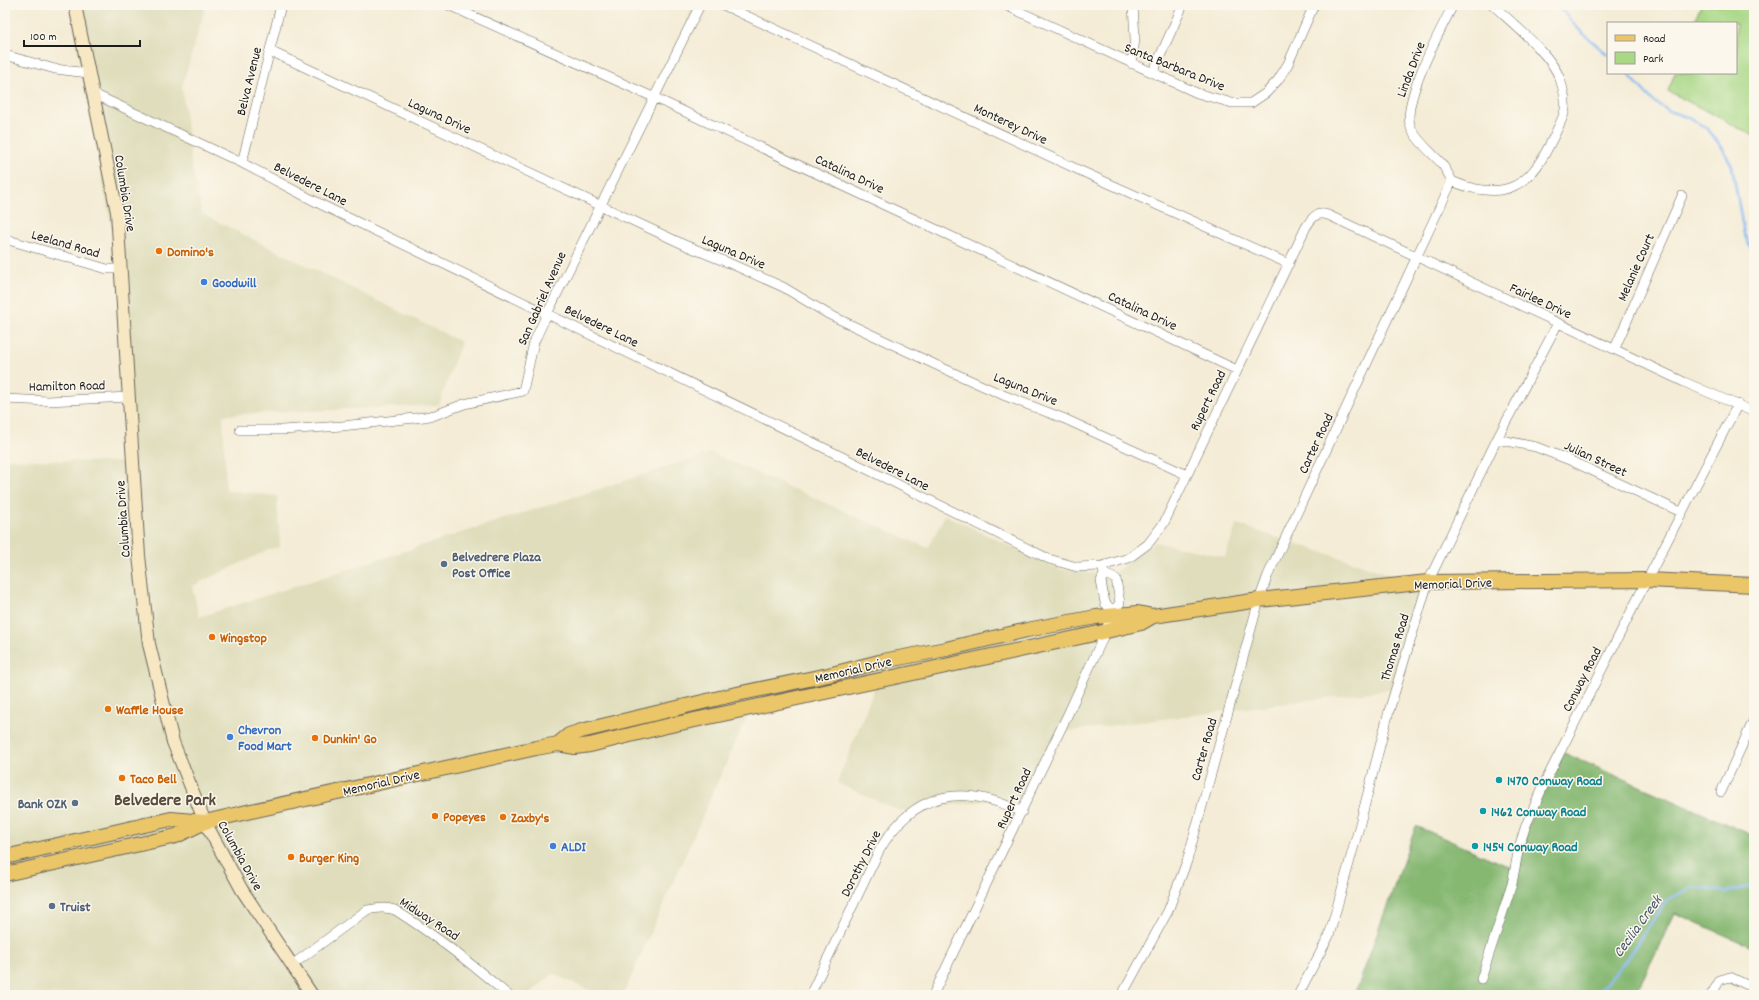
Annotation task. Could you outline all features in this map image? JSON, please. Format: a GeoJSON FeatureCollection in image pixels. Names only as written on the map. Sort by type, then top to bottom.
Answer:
{"type":"FeatureCollection","features":[{"type":"Feature","properties":{"kind":"main road","name":"Columbia Drive"},"geometry":{"type":"LineString","coordinates":[[75,5],[117,212],[139,556],[149,644],[173,742],[205,822],[242,890],[312,995]]}},
{"type":"Feature","properties":{"kind":"main road","name":"Memorial Drive"},"geometry":{"type":"LineString","coordinates":[[558,744],[569,735],[701,702],[1027,630],[1113,614],[1138,613],[1153,616],[1259,600],[1428,582],[1647,580],[1754,585]]}},
{"type":"Feature","properties":{"kind":"main road","name":"Memorial Drive"},"geometry":{"type":"LineString","coordinates":[[5,874],[176,836],[205,822],[529,749],[558,744],[575,747],[590,745],[662,727],[831,692],[1142,623],[1153,616]]}},
{"type":"Feature","properties":{"kind":"main road","name":"Memorial Drive"},"geometry":{"type":"LineString","coordinates":[[5,857],[171,819],[205,822]]}},
{"type":"Feature","properties":{"kind":"street","name":"Belva Avenue"},"geometry":{"type":"LineString","coordinates":[[242,163],[281,5]]}},
{"type":"Feature","properties":{"kind":"street","name":"Catalina Drive"},"geometry":{"type":"LineString","coordinates":[[448,5],[653,97],[1237,370]]}},
{"type":"Feature","properties":{"kind":"street","name":"San Gabriel Avenue"},"geometry":{"type":"LineString","coordinates":[[240,430],[342,426],[424,417],[435,415],[464,404],[523,391],[534,342],[653,97],[700,5]]}},
{"type":"Feature","properties":{"kind":"street","name":"Monterey Drive"},"geometry":{"type":"LineString","coordinates":[[723,5],[1081,171],[1289,264]]}},
{"type":"Feature","properties":{"kind":"street","name":"Santa Barbara Drive"},"geometry":{"type":"LineString","coordinates":[[1005,5],[1197,93],[1232,103],[1251,103],[1266,93],[1278,80],[1288,64],[1314,5]]}},
{"type":"Feature","properties":{"kind":"street"},"geometry":{"type":"LineString","coordinates":[[1132,64],[1135,38],[1133,5]]}},
{"type":"Feature","properties":{"kind":"street"},"geometry":{"type":"LineString","coordinates":[[1153,72],[1183,5]]}},
{"type":"Feature","properties":{"kind":"street","name":"Linda Drive"},"geometry":{"type":"LineString","coordinates":[[1452,181],[1442,165],[1411,127],[1409,113],[1412,97],[1427,59],[1453,5]]}},
{"type":"Feature","properties":{"kind":"street"},"geometry":{"type":"LineString","coordinates":[[1452,181],[1463,186],[1496,190],[1513,187],[1525,180],[1545,154],[1565,109],[1560,78],[1551,63],[1493,5]]}},
{"type":"Feature","properties":{"kind":"street","name":"Laguna Drive"},"geometry":{"type":"LineString","coordinates":[[270,51],[600,206],[687,246],[783,287],[828,314],[936,365],[1003,395],[1065,419],[1187,474]]}},
{"type":"Feature","properties":{"kind":"street"},"geometry":{"type":"LineString","coordinates":[[5,55],[55,69],[88,73]]}},
{"type":"Feature","properties":{"kind":"street","name":"Belvedere Lane"},"geometry":{"type":"LineString","coordinates":[[94,94],[242,163],[324,206],[1049,559],[1077,568],[1103,570]]}},
{"type":"Feature","properties":{"kind":"street","name":"Carter Road"},"geometry":{"type":"LineString","coordinates":[[1122,995],[1168,911],[1187,861],[1259,600],[1272,568],[1418,257],[1452,181]]}},
{"type":"Feature","properties":{"kind":"street","name":"Melanie Court"},"geometry":{"type":"LineString","coordinates":[[1615,348],[1682,196]]}},
{"type":"Feature","properties":{"kind":"street","name":"Fairlee Drive"},"geometry":{"type":"LineString","coordinates":[[1317,214],[1322,213],[1328,215],[1558,324],[1615,348],[1684,382],[1754,412]]}},
{"type":"Feature","properties":{"kind":"street","name":"Rupert Road"},"geometry":{"type":"LineString","coordinates":[[1103,570],[1129,558],[1148,544],[1164,523],[1306,227],[1317,214]]}},
{"type":"Feature","properties":{"kind":"street","name":"Leeland Road"},"geometry":{"type":"LineString","coordinates":[[5,239],[107,269],[120,269]]}},
{"type":"Feature","properties":{"kind":"street","name":"Thomas Road"},"geometry":{"type":"LineString","coordinates":[[1298,995],[1329,936],[1389,711],[1428,582],[1497,440],[1558,324]]}},
{"type":"Feature","properties":{"kind":"street","name":"Hamilton Road"},"geometry":{"type":"LineString","coordinates":[[5,398],[48,401],[129,397]]}},
{"type":"Feature","properties":{"kind":"street","name":"Conway Road"},"geometry":{"type":"LineString","coordinates":[[1480,978],[1512,884],[1519,848],[1526,825],[1546,780],[1681,512],[1738,404]]}},
{"type":"Feature","properties":{"kind":"street","name":"Julian Street"},"geometry":{"type":"LineString","coordinates":[[1497,440],[1536,447],[1567,459],[1681,512]]}},
{"type":"Feature","properties":{"kind":"street"},"geometry":{"type":"LineString","coordinates":[[1103,570],[1100,581],[1105,602],[1113,614]]}},
{"type":"Feature","properties":{"kind":"street","name":"Rupert Road"},"geometry":{"type":"LineString","coordinates":[[933,995],[1022,812],[1113,614],[1120,603],[1116,579],[1103,570]]}},
{"type":"Feature","properties":{"kind":"street"},"geometry":{"type":"LineString","coordinates":[[1721,792],[1754,719]]}},
{"type":"Feature","properties":{"kind":"street","name":"Dorothy Drive"},"geometry":{"type":"LineString","coordinates":[[810,995],[888,834],[900,821],[914,810],[935,799],[956,796],[978,797],[1003,803],[1022,812]]}},
{"type":"Feature","properties":{"kind":"street","name":"Midway Road"},"geometry":{"type":"LineString","coordinates":[[292,965],[367,910],[380,907],[395,910],[438,938],[471,963],[508,995]]}},
{"type":"Feature","properties":{"kind":"street"},"geometry":{"type":"LineString","coordinates":[[1711,995],[1720,980],[1730,977],[1754,988]]}},
{"type":"Feature","properties":{"kind":"shaded area"},"geometry":{"type":"Polygon","coordinates":[[[71,5],[206,5],[182,87],[191,163],[202,214],[461,342],[439,405],[223,415],[226,490],[277,496],[280,547],[270,549],[192,586],[199,617],[711,453],[928,548],[945,515],[1059,569],[1111,575],[1155,542],[1225,557],[1237,524],[1360,564],[1423,587],[1394,689],[1062,732],[1021,797],[900,811],[837,783],[877,682],[752,705],[623,995],[600,995],[553,974],[528,995],[5,995],[5,459],[133,463],[121,275],[81,70],[71,5]]]}},
{"type":"Feature","properties":{"kind":"green space"},"geometry":{"type":"Polygon","coordinates":[[[1701,5],[1754,5],[1754,136],[1668,91],[1675,74],[1737,74],[1737,22],[1694,22],[1701,5]]]}},
{"type":"Feature","properties":{"kind":"green space"},"geometry":{"type":"Polygon","coordinates":[[[1557,750],[1754,836],[1754,948],[1675,913],[1635,995],[1355,995],[1416,826],[1512,868],[1557,750]]]}},
{"type":"Feature","properties":{"kind":"waterway"},"geometry":{"type":"LineString","coordinates":[[1561,5],[1569,19],[1607,54]]}},
{"type":"Feature","properties":{"kind":"waterway"},"geometry":{"type":"LineString","coordinates":[[1628,74],[1654,102],[1671,112],[1687,117],[1707,128],[1723,149],[1732,166],[1744,234],[1754,255]]}},
{"type":"Feature","properties":{"kind":"waterway","name":"Cecilia Creek"},"geometry":{"type":"LineString","coordinates":[[1595,995],[1623,964],[1667,900],[1693,887],[1726,892],[1754,886]]}},
{"type":"Feature","properties":{"kind":"place","name":"Domino's"},"geometry":{"type":"Point","coordinates":[159,251]}},
{"type":"Feature","properties":{"kind":"place","name":"Goodwill"},"geometry":{"type":"Point","coordinates":[204,282]}},
{"type":"Feature","properties":{"kind":"place","name":"Belvedrere Plaza Post Office"},"geometry":{"type":"Point","coordinates":[444,564]}},
{"type":"Feature","properties":{"kind":"place","name":"Wingstop"},"geometry":{"type":"Point","coordinates":[212,637]}},
{"type":"Feature","properties":{"kind":"place","name":"Waffle House"},"geometry":{"type":"Point","coordinates":[108,709]}},
{"type":"Feature","properties":{"kind":"place","name":"Chevron Food Mart"},"geometry":{"type":"Point","coordinates":[230,737]}},
{"type":"Feature","properties":{"kind":"place","name":"Dunkin' Go"},"geometry":{"type":"Point","coordinates":[315,738]}},
{"type":"Feature","properties":{"kind":"place","name":"Taco Bell"},"geometry":{"type":"Point","coordinates":[122,778]}},
{"type":"Feature","properties":{"kind":"place","name":"1470 Conway Road"},"geometry":{"type":"Point","coordinates":[1499,780]}},
{"type":"Feature","properties":{"kind":"place","name":"Bank OZK"},"geometry":{"type":"Point","coordinates":[75,803]}},
{"type":"Feature","properties":{"kind":"place","name":"1462 Conway Road"},"geometry":{"type":"Point","coordinates":[1483,811]}},
{"type":"Feature","properties":{"kind":"place","name":"Popeyes"},"geometry":{"type":"Point","coordinates":[435,816]}},
{"type":"Feature","properties":{"kind":"place","name":"Zaxby's"},"geometry":{"type":"Point","coordinates":[503,817]}},
{"type":"Feature","properties":{"kind":"place","name":"ALDI"},"geometry":{"type":"Point","coordinates":[553,846]}},
{"type":"Feature","properties":{"kind":"place","name":"1454 Conway Road"},"geometry":{"type":"Point","coordinates":[1475,846]}},
{"type":"Feature","properties":{"kind":"place","name":"Burger King"},"geometry":{"type":"Point","coordinates":[291,857]}},
{"type":"Feature","properties":{"kind":"place","name":"Truist"},"geometry":{"type":"Point","coordinates":[52,906]}},
{"type":"Feature","properties":{"kind":"district","name":"Belvedere Park"},"geometry":{"type":"Point","coordinates":[165,799]}}]}
